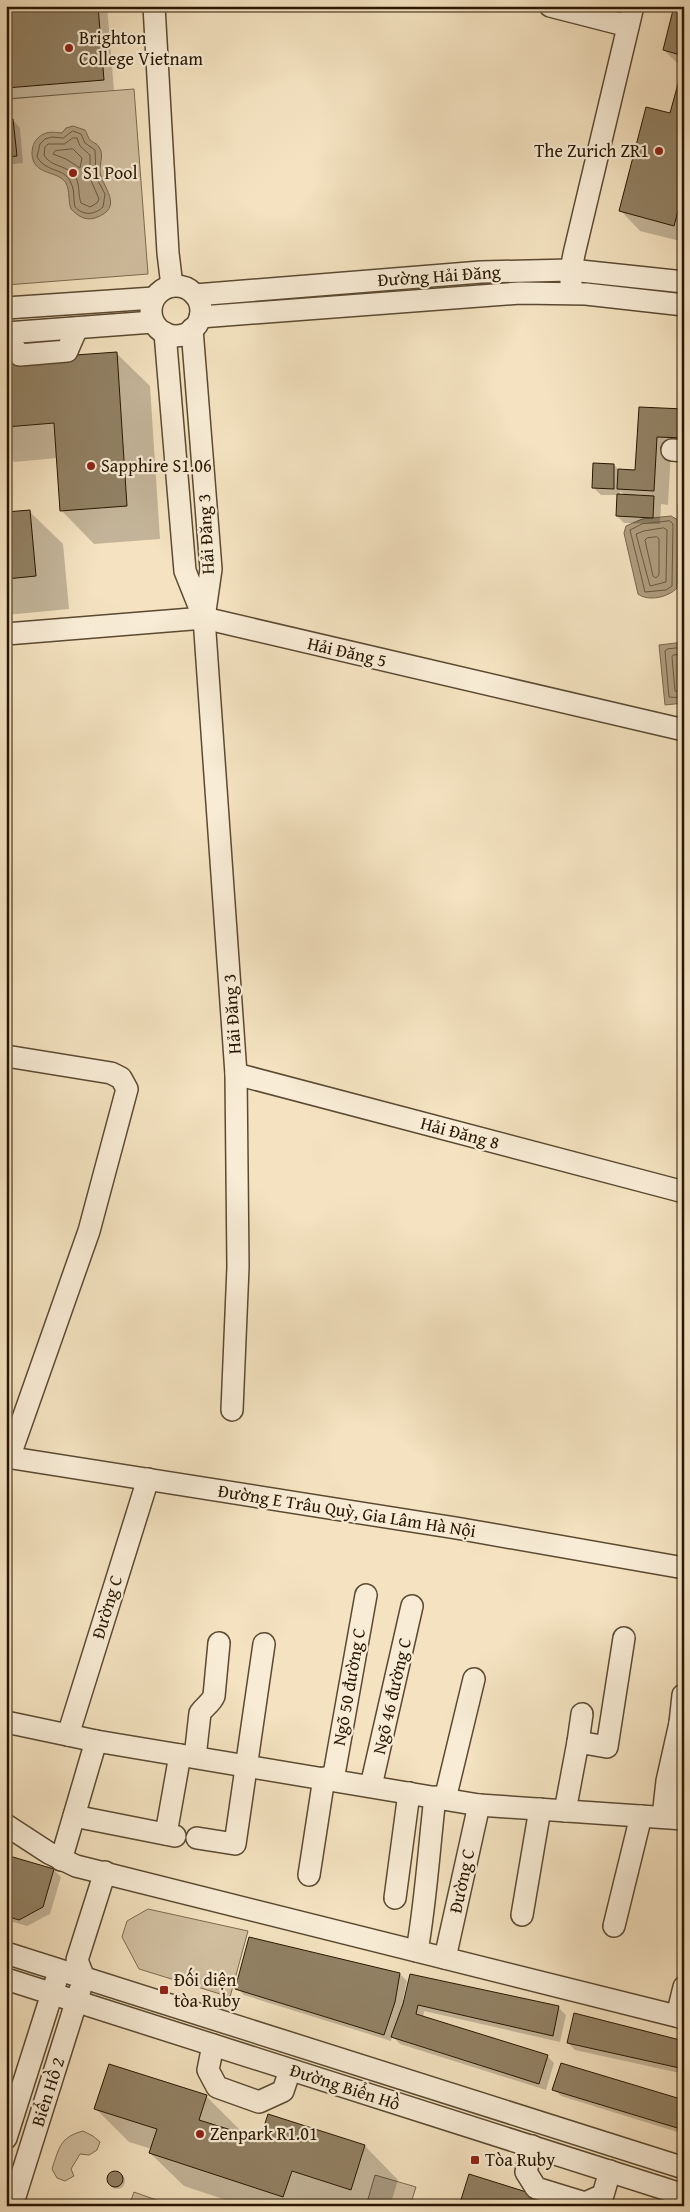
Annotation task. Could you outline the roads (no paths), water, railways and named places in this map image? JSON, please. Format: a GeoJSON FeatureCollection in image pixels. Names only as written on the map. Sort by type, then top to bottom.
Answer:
{"type":"FeatureCollection","features":[{"type":"Feature","properties":{"kind":"street"},"geometry":{"type":"LineString","coordinates":[[154,6],[168,253],[172,286]]}},
{"type":"Feature","properties":{"kind":"street"},"geometry":{"type":"LineString","coordinates":[[550,6],[631,16],[571,270],[571,294]]}},
{"type":"Feature","properties":{"kind":"street","name":"Đường Hải Đăng"},"geometry":{"type":"LineString","coordinates":[[195,295],[481,272],[571,270],[684,282]]}},
{"type":"Feature","properties":{"kind":"street"},"geometry":{"type":"LineString","coordinates":[[6,333],[77,328],[159,328],[181,335],[196,323],[200,304],[195,295],[184,287],[172,286],[160,292],[154,298],[151,314],[159,328]]}},
{"type":"Feature","properties":{"kind":"street","name":"Đường Hải Đăng"},"geometry":{"type":"LineString","coordinates":[[196,323],[492,294],[571,294],[684,305]]}},
{"type":"Feature","properties":{"kind":"street"},"geometry":{"type":"LineString","coordinates":[[6,308],[154,298]]}},
{"type":"Feature","properties":{"kind":"street","name":"Hải Đăng 3"},"geometry":{"type":"LineString","coordinates":[[196,323],[211,569],[204,618],[236,1074],[238,1267],[232,1410]]}},
{"type":"Feature","properties":{"kind":"street"},"geometry":{"type":"LineString","coordinates":[[6,338],[20,355],[67,351],[77,328]]}},
{"type":"Feature","properties":{"kind":"street","name":"Hải Đăng 3"},"geometry":{"type":"LineString","coordinates":[[159,328],[185,571],[204,618]]}},
{"type":"Feature","properties":{"kind":"street","name":"Hải Đăng 5"},"geometry":{"type":"LineString","coordinates":[[6,634],[204,618],[684,730]]}},
{"type":"Feature","properties":{"kind":"street","name":"Đường E Trâu Quỳ, Gia Lâm Hà Nội"},"geometry":{"type":"LineString","coordinates":[[6,1056],[111,1073],[121,1078],[127,1089],[89,1231],[8,1458],[456,1528],[684,1568]]}},
{"type":"Feature","properties":{"kind":"street","name":"Hải Đăng 8"},"geometry":{"type":"LineString","coordinates":[[236,1074],[684,1192]]}},
{"type":"Feature","properties":{"kind":"street","name":"Đường C"},"geometry":{"type":"LineString","coordinates":[[68,1735],[148,1479]]}},
{"type":"Feature","properties":{"kind":"street","name":"Ngõ 50 đường C"},"geometry":{"type":"LineString","coordinates":[[328,1779],[366,1595]]}},
{"type":"Feature","properties":{"kind":"street","name":"Ngõ 46 đường C"},"geometry":{"type":"LineString","coordinates":[[371,1786],[412,1606]]}},
{"type":"Feature","properties":{"kind":"street"},"geometry":{"type":"LineString","coordinates":[[578,1742],[607,1747],[624,1638]]}},
{"type":"Feature","properties":{"kind":"street"},"geometry":{"type":"LineString","coordinates":[[74,1816],[171,1835],[187,1756],[200,1713],[214,1696],[219,1643]]}},
{"type":"Feature","properties":{"kind":"street"},"geometry":{"type":"LineString","coordinates":[[197,1838],[235,1844],[264,1644]]}},
{"type":"Feature","properties":{"kind":"street","name":"Đường C"},"geometry":{"type":"LineString","coordinates":[[417,1951],[424,1913],[426,1877],[440,1798],[474,1679]]}},
{"type":"Feature","properties":{"kind":"street"},"geometry":{"type":"LineString","coordinates":[[674,1818],[667,1781],[682,1723],[683,1696]]}},
{"type":"Feature","properties":{"kind":"street"},"geometry":{"type":"LineString","coordinates":[[565,1811],[582,1714]]}},
{"type":"Feature","properties":{"kind":"street"},"geometry":{"type":"LineString","coordinates":[[6,1722],[96,1741],[479,1805],[674,1818]]}},
{"type":"Feature","properties":{"kind":"street"},"geometry":{"type":"LineString","coordinates":[[61,1860],[96,1741]]}},
{"type":"Feature","properties":{"kind":"street"},"geometry":{"type":"LineString","coordinates":[[309,1875],[328,1779]]}},
{"type":"Feature","properties":{"kind":"street"},"geometry":{"type":"LineString","coordinates":[[674,1818],[684,1779]]}},
{"type":"Feature","properties":{"kind":"street"},"geometry":{"type":"LineString","coordinates":[[395,1898],[409,1793]]}},
{"type":"Feature","properties":{"kind":"street","name":"Đường C"},"geometry":{"type":"LineString","coordinates":[[445,1958],[479,1805]]}},
{"type":"Feature","properties":{"kind":"street"},"geometry":{"type":"LineString","coordinates":[[522,1915],[540,1809]]}},
{"type":"Feature","properties":{"kind":"street"},"geometry":{"type":"LineString","coordinates":[[614,1926],[641,1816]]}},
{"type":"Feature","properties":{"kind":"street"},"geometry":{"type":"LineString","coordinates":[[6,1825],[61,1860],[76,1866],[680,2017],[684,1987]]}},
{"type":"Feature","properties":{"kind":"street"},"geometry":{"type":"LineString","coordinates":[[74,1969],[105,1872]]}},
{"type":"Feature","properties":{"kind":"street","name":"Đường Biển Hồ"},"geometry":{"type":"LineString","coordinates":[[6,1953],[74,1969],[684,2168]]}},
{"type":"Feature","properties":{"kind":"street","name":"Biển Hồ 2"},"geometry":{"type":"LineString","coordinates":[[6,2138],[52,1994],[74,1969]]}},
{"type":"Feature","properties":{"kind":"street","name":"Biển Hồ 2"},"geometry":{"type":"LineString","coordinates":[[12,2206],[77,2002],[74,1969]]}},
{"type":"Feature","properties":{"kind":"street","name":"Đường Biển Hồ"},"geometry":{"type":"LineString","coordinates":[[6,1980],[684,2195]]}},
{"type":"Feature","properties":{"kind":"street"},"geometry":{"type":"LineString","coordinates":[[214,2045],[208,2070],[217,2088],[259,2102],[283,2091],[290,2070]]}},
{"type":"Feature","properties":{"kind":"street"},"geometry":{"type":"LineString","coordinates":[[532,2146],[526,2172],[536,2188],[585,2203],[603,2195],[610,2172]]}},
{"type":"Feature","properties":{"kind":"water","name":"S1 Pool"},"geometry":{"type":"Polygon","coordinates":[[[73,126],[85,130],[89,139],[98,146],[101,152],[101,176],[110,196],[109,208],[104,213],[91,219],[79,216],[71,209],[68,189],[62,179],[41,169],[33,161],[33,147],[39,137],[47,133],[62,133],[66,128],[73,126]]]}},
{"type":"Feature","properties":{"kind":"water"},"geometry":{"type":"Polygon","coordinates":[[[671,516],[678,520],[677,588],[664,596],[647,598],[638,594],[624,533],[626,526],[642,519],[671,516]]]}},
{"type":"Feature","properties":{"kind":"water"},"geometry":{"type":"Polygon","coordinates":[[[684,642],[684,703],[665,705],[659,645],[684,642]]]}},
{"type":"Feature","properties":{"kind":"place","name":"Brighton College Vietnam"},"geometry":{"type":"Point","coordinates":[69,48]}},
{"type":"Feature","properties":{"kind":"place","name":"The Zurich ZR1"},"geometry":{"type":"Point","coordinates":[659,151]}},
{"type":"Feature","properties":{"kind":"place","name":"S1 Pool"},"geometry":{"type":"Point","coordinates":[73,173]}},
{"type":"Feature","properties":{"kind":"place","name":"Sapphire S1.06"},"geometry":{"type":"Point","coordinates":[91,466]}},
{"type":"Feature","properties":{"kind":"place","name":"Đối diện tòa Ruby"},"geometry":{"type":"Point","coordinates":[164,1990]}},
{"type":"Feature","properties":{"kind":"place","name":"Zenpark R1.01"},"geometry":{"type":"Point","coordinates":[200,2134]}},
{"type":"Feature","properties":{"kind":"place","name":"Tòa Ruby"},"geometry":{"type":"Point","coordinates":[475,2160]}}]}
